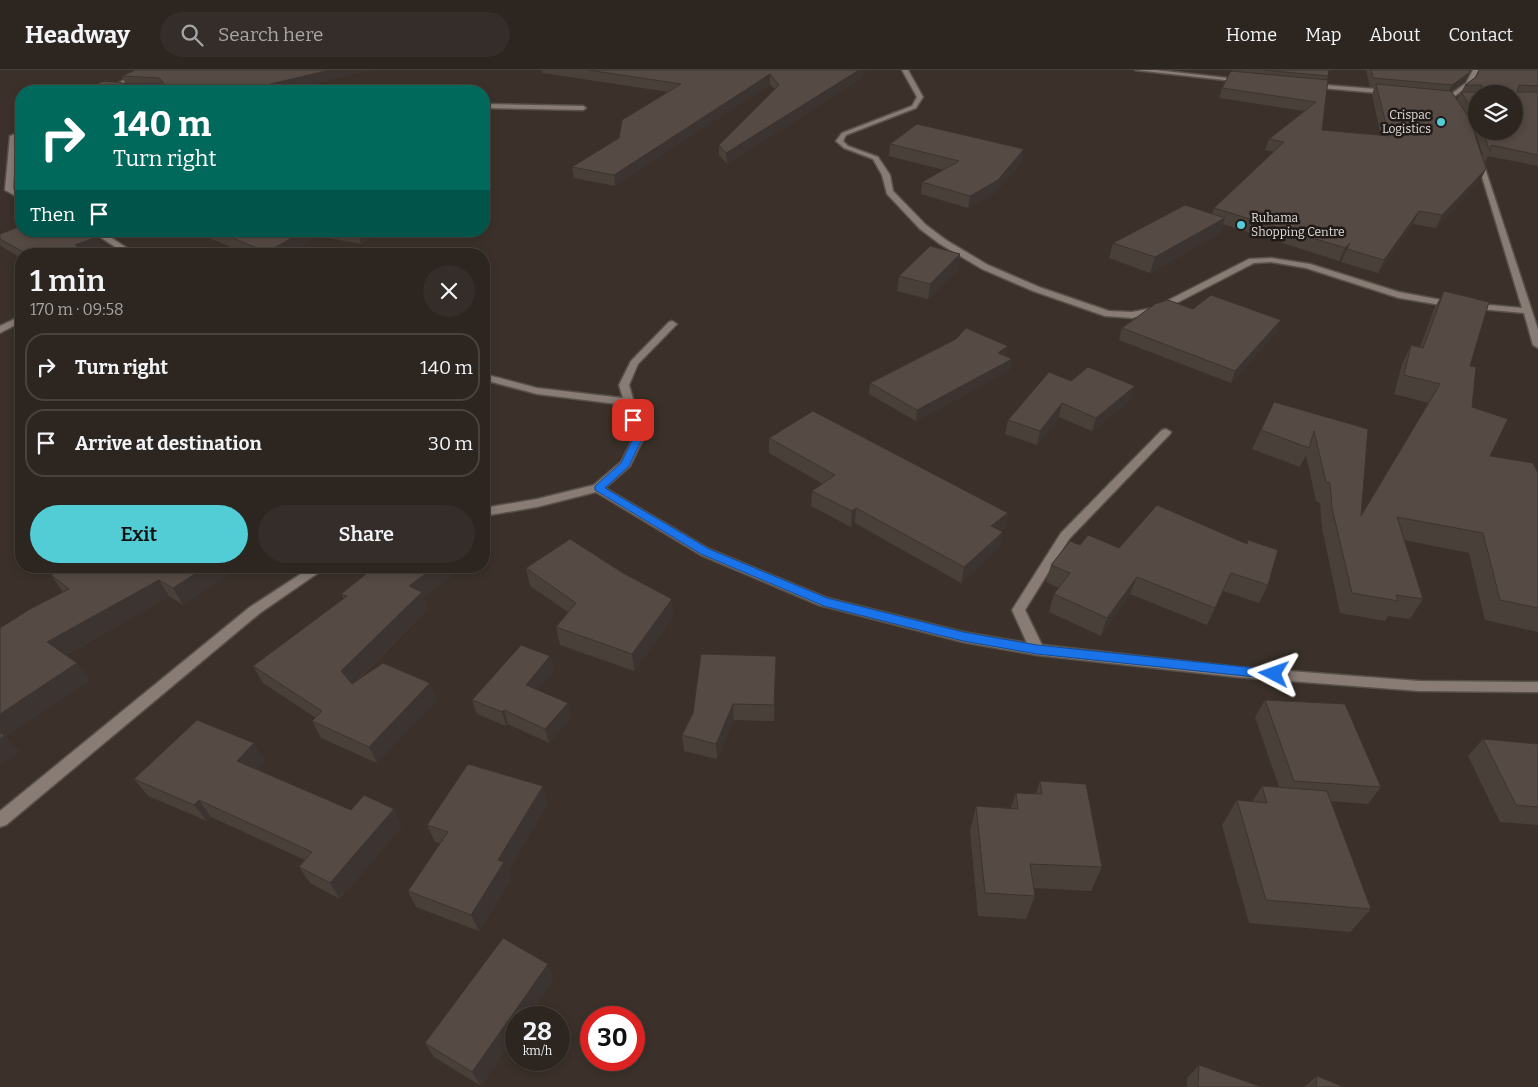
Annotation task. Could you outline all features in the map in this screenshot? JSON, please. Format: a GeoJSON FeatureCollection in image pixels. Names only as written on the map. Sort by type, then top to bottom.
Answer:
{"type":"FeatureCollection","features":[{"type":"Feature","properties":{"kind":"street"},"geometry":{"type":"LineString","coordinates":[[118,85],[149,70]]}},
{"type":"Feature","properties":{"kind":"street"},"geometry":{"type":"LineString","coordinates":[[905,70],[920,97],[914,107],[844,134],[839,141],[846,147],[876,158],[886,175],[890,192],[923,227],[943,242],[985,267],[1036,289],[1108,314],[1132,315],[1156,310],[1252,261],[1269,259],[1289,261],[1399,295],[1487,308],[1528,311]]}},
{"type":"Feature","properties":{"kind":"street"},"geometry":{"type":"LineString","coordinates":[[1138,70],[1252,80]]}},
{"type":"Feature","properties":{"kind":"street"},"geometry":{"type":"LineString","coordinates":[[1448,98],[1468,84],[1476,70]]}},
{"type":"Feature","properties":{"kind":"street"},"geometry":{"type":"LineString","coordinates":[[1301,85],[1399,93]]}},
{"type":"Feature","properties":{"kind":"street"},"geometry":{"type":"LineString","coordinates":[[1439,97],[1458,98]]}},
{"type":"Feature","properties":{"kind":"street"},"geometry":{"type":"LineString","coordinates":[[1448,98],[1459,113]]}},
{"type":"Feature","properties":{"kind":"street"},"geometry":{"type":"LineString","coordinates":[[490,106],[583,108]]}},
{"type":"Feature","properties":{"kind":"street"},"geometry":{"type":"LineString","coordinates":[[15,136],[13,136],[9,190],[15,194]]}},
{"type":"Feature","properties":{"kind":"street"},"geometry":{"type":"LineString","coordinates":[[1475,147],[1538,345]]}},
{"type":"Feature","properties":{"kind":"street"},"geometry":{"type":"LineString","coordinates":[[105,237],[122,248]]}},
{"type":"Feature","properties":{"kind":"street"},"geometry":{"type":"LineString","coordinates":[[0,330],[15,322]]}},
{"type":"Feature","properties":{"kind":"street"},"geometry":{"type":"LineString","coordinates":[[490,511],[537,503],[598,488],[626,464],[639,437],[624,385],[634,362],[672,324]]}},
{"type":"Feature","properties":{"kind":"street"},"geometry":{"type":"LineString","coordinates":[[490,378],[536,390],[628,402]]}},
{"type":"Feature","properties":{"kind":"street"},"geometry":{"type":"LineString","coordinates":[[1037,650],[1018,610],[1065,536],[1166,432]]}},
{"type":"Feature","properties":{"kind":"street"},"geometry":{"type":"LineString","coordinates":[[598,488],[705,552],[824,602],[963,637],[1037,650],[1237,672],[1390,683],[1538,687]]}},
{"type":"Feature","properties":{"kind":"street"},"geometry":{"type":"LineString","coordinates":[[0,820],[255,610],[311,573]]}},
{"type":"Feature","properties":{"kind":"building"},"geometry":{"type":"Polygon","coordinates":[[[135,70],[330,70],[266,85],[94,85],[104,81],[133,84],[164,83],[159,78],[122,76],[135,70]]]}},
{"type":"Feature","properties":{"kind":"building"},"geometry":{"type":"Polygon","coordinates":[[[588,70],[859,70],[726,153],[719,145],[779,85],[770,74],[614,175],[572,167],[619,138],[622,120],[681,84],[588,70]]]}},
{"type":"Feature","properties":{"kind":"building"},"geometry":{"type":"Polygon","coordinates":[[[1263,70],[1329,70],[1328,76],[1263,70]]]}},
{"type":"Feature","properties":{"kind":"building"},"geometry":{"type":"Polygon","coordinates":[[[1371,70],[1470,70],[1469,73],[1452,85],[1373,78],[1371,70]]]}},
{"type":"Feature","properties":{"kind":"building"},"geometry":{"type":"Polygon","coordinates":[[[1479,70],[1538,70],[1538,86],[1465,85],[1476,77],[1479,70]]]}},
{"type":"Feature","properties":{"kind":"building"},"geometry":{"type":"Polygon","coordinates":[[[1231,71],[1328,80],[1322,130],[1389,136],[1376,84],[1451,91],[1468,116],[1468,140],[1477,140],[1486,169],[1442,215],[1419,211],[1384,260],[1347,249],[1350,243],[1345,248],[1214,208],[1284,142],[1269,139],[1316,102],[1222,88],[1231,71]]]}},
{"type":"Feature","properties":{"kind":"building"},"geometry":{"type":"Polygon","coordinates":[[[1461,92],[1468,92],[1468,103],[1461,92]]]}},
{"type":"Feature","properties":{"kind":"building"},"geometry":{"type":"Polygon","coordinates":[[[1523,92],[1538,92],[1538,155],[1491,145],[1490,152],[1486,140],[1523,140],[1523,92]]]}},
{"type":"Feature","properties":{"kind":"building"},"geometry":{"type":"Polygon","coordinates":[[[917,124],[1024,149],[998,180],[970,196],[922,182],[959,161],[890,144],[917,124]]]}},
{"type":"Feature","properties":{"kind":"building"},"geometry":{"type":"Polygon","coordinates":[[[1185,205],[1225,218],[1155,257],[1113,243],[1185,205]]]}},
{"type":"Feature","properties":{"kind":"building"},"geometry":{"type":"Polygon","coordinates":[[[15,228],[15,237],[97,237],[75,245],[80,248],[16,248],[0,239],[0,234],[15,228]]]}},
{"type":"Feature","properties":{"kind":"building"},"geometry":{"type":"Polygon","coordinates":[[[230,237],[293,237],[274,248],[257,248],[230,237]]]}},
{"type":"Feature","properties":{"kind":"building"},"geometry":{"type":"Polygon","coordinates":[[[930,246],[960,254],[930,284],[899,276],[930,246]]]}},
{"type":"Feature","properties":{"kind":"building"},"geometry":{"type":"Polygon","coordinates":[[[1444,291],[1489,302],[1470,366],[1476,367],[1472,407],[1508,419],[1490,456],[1533,463],[1538,473],[1538,608],[1500,600],[1483,533],[1397,517],[1423,599],[1396,595],[1398,601],[1352,593],[1332,508],[1330,483],[1326,482],[1314,431],[1309,448],[1261,430],[1274,402],[1368,429],[1361,516],[1440,384],[1404,375],[1411,345],[1423,348],[1444,291]]]}},
{"type":"Feature","properties":{"kind":"building"},"geometry":{"type":"Polygon","coordinates":[[[1211,295],[1281,320],[1235,371],[1122,328],[1155,304],[1168,300],[1193,309],[1211,295]]]}},
{"type":"Feature","properties":{"kind":"building"},"geometry":{"type":"Polygon","coordinates":[[[966,328],[1008,346],[998,353],[1012,359],[917,410],[870,383],[956,339],[966,328]]]}},
{"type":"Feature","properties":{"kind":"building"},"geometry":{"type":"Polygon","coordinates":[[[1088,367],[1135,386],[1096,418],[1062,403],[1040,431],[1008,420],[1049,372],[1071,381],[1088,367]]]}},
{"type":"Feature","properties":{"kind":"building"},"geometry":{"type":"Polygon","coordinates":[[[813,411],[1008,513],[991,526],[1003,532],[964,567],[856,508],[852,511],[812,491],[835,475],[769,438],[813,411]]]}},
{"type":"Feature","properties":{"kind":"building"},"geometry":{"type":"Polygon","coordinates":[[[1157,505],[1247,544],[1248,540],[1278,550],[1268,585],[1231,573],[1215,608],[1137,577],[1107,618],[1054,594],[1070,573],[1051,565],[1070,541],[1080,545],[1088,535],[1119,548],[1157,505]]]}},
{"type":"Feature","properties":{"kind":"building"},"geometry":{"type":"Polygon","coordinates":[[[570,539],[623,573],[672,599],[632,654],[556,627],[576,603],[526,568],[570,539]]]}},
{"type":"Feature","properties":{"kind":"building"},"geometry":{"type":"Polygon","coordinates":[[[55,573],[196,573],[173,588],[159,580],[47,642],[77,663],[0,714],[0,628],[30,609],[69,589],[51,575],[55,573]]]}},
{"type":"Feature","properties":{"kind":"building"},"geometry":{"type":"Polygon","coordinates":[[[367,573],[427,573],[409,586],[422,592],[341,671],[352,684],[383,663],[430,683],[369,747],[312,721],[322,711],[253,666],[347,596],[341,594],[367,573]]]}},
{"type":"Feature","properties":{"kind":"building"},"geometry":{"type":"Polygon","coordinates":[[[521,645],[550,656],[526,685],[568,703],[545,729],[504,710],[502,712],[472,700],[521,645]]]}},
{"type":"Feature","properties":{"kind":"building"},"geometry":{"type":"Polygon","coordinates":[[[701,654],[776,656],[774,705],[733,704],[716,744],[682,735],[693,713],[701,654]]]}},
{"type":"Feature","properties":{"kind":"building"},"geometry":{"type":"Polygon","coordinates":[[[1265,700],[1345,704],[1381,787],[1294,781],[1265,700]]]}},
{"type":"Feature","properties":{"kind":"building"},"geometry":{"type":"Polygon","coordinates":[[[197,720],[254,743],[237,761],[351,810],[364,795],[394,809],[330,883],[299,867],[312,852],[199,800],[194,805],[134,779],[197,720]]]}},
{"type":"Feature","properties":{"kind":"building"},"geometry":{"type":"Polygon","coordinates":[[[1483,739],[1538,744],[1538,807],[1516,805],[1483,739]]]}},
{"type":"Feature","properties":{"kind":"building"},"geometry":{"type":"Polygon","coordinates":[[[468,764],[543,786],[498,860],[504,862],[471,915],[408,891],[448,832],[427,825],[468,764]]]}},
{"type":"Feature","properties":{"kind":"building"},"geometry":{"type":"Polygon","coordinates":[[[1040,781],[1086,784],[1102,867],[1030,864],[1035,896],[985,893],[976,806],[1018,809],[1016,793],[1042,794],[1040,781]]]}},
{"type":"Feature","properties":{"kind":"building"},"geometry":{"type":"Polygon","coordinates":[[[1262,786],[1327,791],[1371,909],[1266,900],[1237,800],[1267,803],[1262,786]]]}},
{"type":"Feature","properties":{"kind":"building"},"geometry":{"type":"Polygon","coordinates":[[[503,938],[548,964],[518,1006],[505,1006],[505,1025],[472,1072],[425,1043],[503,938]]]}},
{"type":"Feature","properties":{"kind":"building"},"geometry":{"type":"Polygon","coordinates":[[[1199,1065],[1262,1087],[1198,1087],[1199,1065]]]}},
{"type":"Feature","properties":{"kind":"building"},"geometry":{"type":"Polygon","coordinates":[[[1317,1076],[1344,1087],[1316,1087],[1317,1076]]]}},
{"type":"Feature","properties":{"kind":"place","name":"Crispac Logistics"},"geometry":{"type":"Point","coordinates":[1441,122]}},
{"type":"Feature","properties":{"kind":"place","name":"Ruhama Shopping Centre"},"geometry":{"type":"Point","coordinates":[1241,225]}},
{"type":"Feature","properties":{"kind":"route"},"geometry":{"type":"LineString","coordinates":[[633,420],[639,437],[626,464],[598,488],[705,552],[824,602],[963,637],[1037,650],[1237,672],[1274,674]]}}]}
